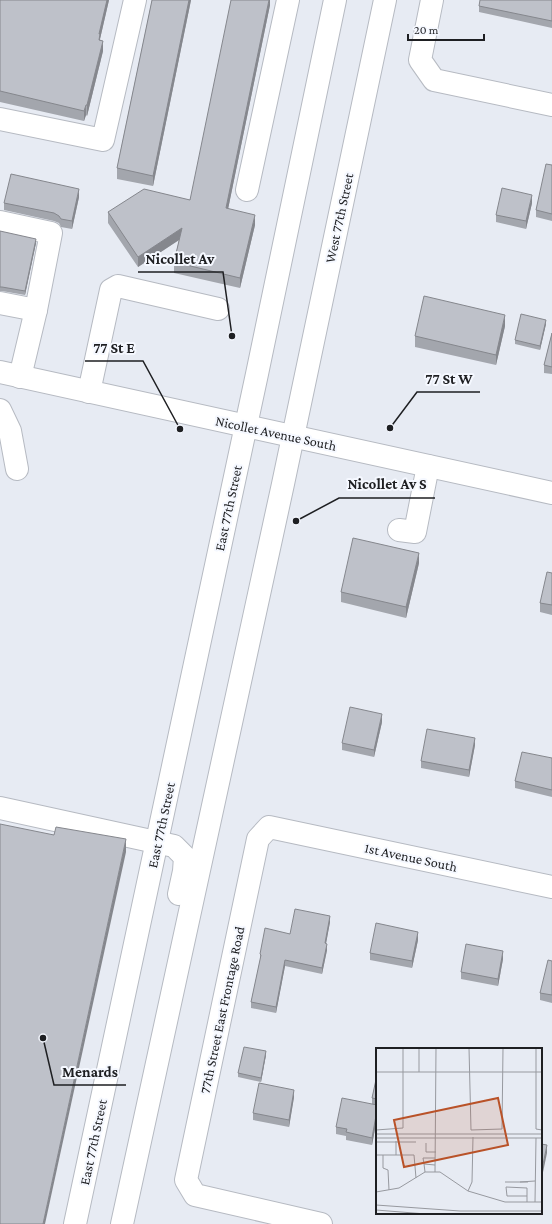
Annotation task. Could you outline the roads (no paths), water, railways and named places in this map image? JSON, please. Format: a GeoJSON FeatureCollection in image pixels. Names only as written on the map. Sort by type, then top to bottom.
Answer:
{"type":"FeatureCollection","features":[{"type":"Feature","properties":{"kind":"street"},"geometry":{"type":"LineString","coordinates":[[0,119],[103,140],[135,0]]}},
{"type":"Feature","properties":{"kind":"street"},"geometry":{"type":"LineString","coordinates":[[247,190],[288,0]]}},
{"type":"Feature","properties":{"kind":"street"},"geometry":{"type":"LineString","coordinates":[[246,426],[335,0]]}},
{"type":"Feature","properties":{"kind":"street","name":"West 77th Street"},"geometry":{"type":"LineString","coordinates":[[293,436],[385,0]]}},
{"type":"Feature","properties":{"kind":"street"},"geometry":{"type":"LineString","coordinates":[[432,0],[420,60],[434,80],[552,105]]}},
{"type":"Feature","properties":{"kind":"street"},"geometry":{"type":"LineString","coordinates":[[0,222],[52,233],[36,310],[10,374]]}},
{"type":"Feature","properties":{"kind":"street"},"geometry":{"type":"LineString","coordinates":[[89,392],[111,290],[118,286],[218,309]]}},
{"type":"Feature","properties":{"kind":"street"},"geometry":{"type":"LineString","coordinates":[[0,303],[36,310]]}},
{"type":"Feature","properties":{"kind":"street","name":"Nicollet Avenue South"},"geometry":{"type":"LineString","coordinates":[[10,374],[552,493]]}},
{"type":"Feature","properties":{"kind":"street"},"geometry":{"type":"LineString","coordinates":[[0,410],[10,431],[17,469]]}},
{"type":"Feature","properties":{"kind":"street","name":"East 77th Street"},"geometry":{"type":"LineString","coordinates":[[75,1224],[246,426]]}},
{"type":"Feature","properties":{"kind":"street"},"geometry":{"type":"LineString","coordinates":[[122,1224],[293,436]]}},
{"type":"Feature","properties":{"kind":"street"},"geometry":{"type":"LineString","coordinates":[[399,530],[415,532],[428,466]]}},
{"type":"Feature","properties":{"kind":"street"},"geometry":{"type":"LineString","coordinates":[[0,808],[174,846],[185,857],[184,871],[137,1088],[139,1149]]}},
{"type":"Feature","properties":{"kind":"street","name":"1st Avenue South"},"geometry":{"type":"LineString","coordinates":[[269,826],[552,887]]}},
{"type":"Feature","properties":{"kind":"street","name":"77th Street East Frontage Road"},"geometry":{"type":"LineString","coordinates":[[269,826],[258,839],[186,1180],[196,1196],[321,1224]]}},
{"type":"Feature","properties":{"kind":"place","name":"Nicollet Av"},"geometry":{"type":"Point","coordinates":[232,336]}},
{"type":"Feature","properties":{"kind":"place","name":"77 St W"},"geometry":{"type":"Point","coordinates":[390,428]}},
{"type":"Feature","properties":{"kind":"place","name":"77 St E"},"geometry":{"type":"Point","coordinates":[180,429]}},
{"type":"Feature","properties":{"kind":"place","name":"Nicollet Av S"},"geometry":{"type":"Point","coordinates":[296,521]}},
{"type":"Feature","properties":{"kind":"place","name":"Menards"},"geometry":{"type":"Point","coordinates":[43,1038]}}]}
